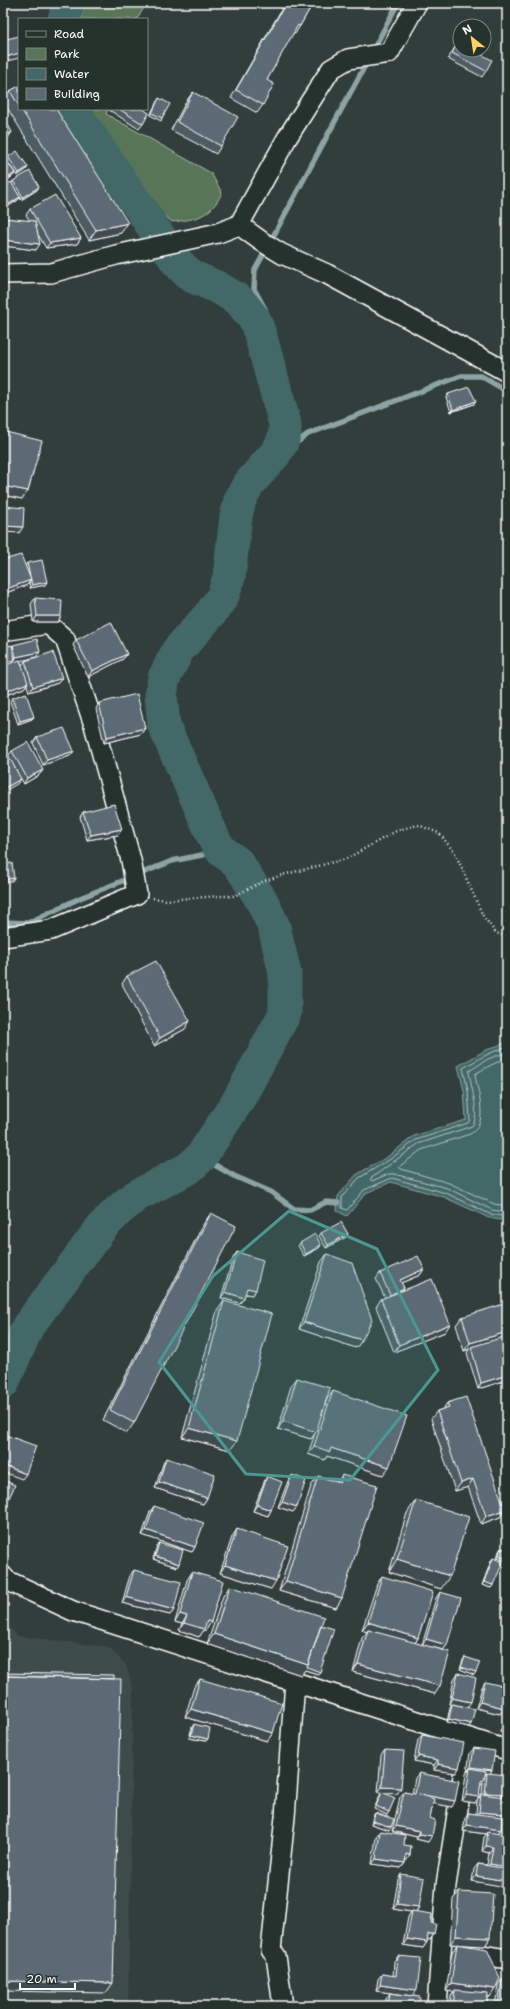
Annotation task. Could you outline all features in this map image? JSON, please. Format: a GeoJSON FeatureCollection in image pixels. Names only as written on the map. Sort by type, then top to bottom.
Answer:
{"type":"FeatureCollection","features":[{"type":"Feature","properties":{"kind":"street"},"geometry":{"type":"LineString","coordinates":[[3,274],[51,273],[116,256],[218,233],[238,225],[287,138],[331,69],[348,59],[389,53],[417,3]]}},
{"type":"Feature","properties":{"kind":"street"},"geometry":{"type":"LineString","coordinates":[[238,225],[261,242],[279,252],[327,274],[507,372]]}},
{"type":"Feature","properties":{"kind":"street"},"geometry":{"type":"LineString","coordinates":[[3,631],[48,624],[65,639],[94,725],[132,864],[136,892],[51,930],[3,937]]}},
{"type":"Feature","properties":{"kind":"street"},"geometry":{"type":"LineString","coordinates":[[3,1576],[6,1580],[73,1611],[507,1750]]}},
{"type":"Feature","properties":{"kind":"street"},"geometry":{"type":"LineString","coordinates":[[283,2006],[276,1956],[272,1950],[295,1682]]}},
{"type":"Feature","properties":{"kind":"street"},"geometry":{"type":"LineString","coordinates":[[437,2006],[446,1885],[469,1738]]}},
{"type":"Feature","properties":{"kind":"street"},"geometry":{"type":"LineString","coordinates":[[441,1948],[507,1959]]}},
{"type":"Feature","properties":{"kind":"path"},"geometry":{"type":"LineString","coordinates":[[136,892],[166,900],[242,894],[262,882],[346,859],[398,830],[418,825],[439,832],[455,853],[483,916],[496,932],[507,936]]}},
{"type":"Feature","properties":{"kind":"highlighted area"},"geometry":{"type":"Polygon","coordinates":[[[289,1211],[377,1249],[438,1370],[350,1480],[246,1474],[159,1362],[213,1276],[289,1211]]]}},
{"type":"Feature","properties":{"kind":"shaded area"},"geometry":{"type":"Polygon","coordinates":[[[3,1621],[18,1636],[109,1647],[126,1665],[133,1689],[128,2006],[3,2006],[3,1621]]]}},
{"type":"Feature","properties":{"kind":"green space"},"geometry":{"type":"Polygon","coordinates":[[[86,3],[147,3],[138,18],[81,18],[86,3]]]}},
{"type":"Feature","properties":{"kind":"green space"},"geometry":{"type":"Polygon","coordinates":[[[83,110],[108,110],[106,114],[211,173],[222,193],[213,207],[202,215],[189,220],[172,222],[162,213],[123,158],[83,110]]]}},
{"type":"Feature","properties":{"kind":"water"},"geometry":{"type":"Polygon","coordinates":[[[507,1042],[507,1221],[489,1218],[444,1197],[391,1182],[366,1193],[347,1216],[337,1211],[338,1196],[356,1175],[387,1157],[414,1136],[466,1120],[464,1091],[458,1066],[484,1051],[507,1042]]]}},
{"type":"Feature","properties":{"kind":"building"},"geometry":{"type":"Polygon","coordinates":[[[286,3],[313,3],[300,26],[298,25],[267,80],[274,84],[263,105],[236,90],[286,3]]]}},
{"type":"Feature","properties":{"kind":"building"},"geometry":{"type":"Polygon","coordinates":[[[18,36],[18,53],[3,58],[3,40],[18,36]]]}},
{"type":"Feature","properties":{"kind":"building"},"geometry":{"type":"Polygon","coordinates":[[[461,58],[488,58],[492,60],[486,71],[461,58]]]}},
{"type":"Feature","properties":{"kind":"building"},"geometry":{"type":"Polygon","coordinates":[[[18,87],[18,104],[10,91],[18,87]]]}},
{"type":"Feature","properties":{"kind":"building"},"geometry":{"type":"Polygon","coordinates":[[[193,92],[238,117],[221,146],[177,122],[193,92]]]}},
{"type":"Feature","properties":{"kind":"building"},"geometry":{"type":"Polygon","coordinates":[[[159,98],[170,104],[162,118],[152,113],[159,98]]]}},
{"type":"Feature","properties":{"kind":"building"},"geometry":{"type":"Polygon","coordinates":[[[22,110],[57,110],[128,223],[96,230],[22,110]]]}},
{"type":"Feature","properties":{"kind":"building"},"geometry":{"type":"Polygon","coordinates":[[[121,110],[144,110],[149,113],[143,124],[121,110]]]}},
{"type":"Feature","properties":{"kind":"building"},"geometry":{"type":"Polygon","coordinates":[[[3,116],[12,132],[3,138],[3,116]]]}},
{"type":"Feature","properties":{"kind":"building"},"geometry":{"type":"Polygon","coordinates":[[[17,151],[28,167],[19,173],[8,157],[17,151]]]}},
{"type":"Feature","properties":{"kind":"building"},"geometry":{"type":"Polygon","coordinates":[[[4,157],[15,173],[6,179],[3,174],[4,157]]]}},
{"type":"Feature","properties":{"kind":"building"},"geometry":{"type":"Polygon","coordinates":[[[30,171],[39,187],[23,197],[13,181],[30,171]]]}},
{"type":"Feature","properties":{"kind":"building"},"geometry":{"type":"Polygon","coordinates":[[[11,182],[20,197],[6,206],[3,202],[3,187],[11,182]]]}},
{"type":"Feature","properties":{"kind":"building"},"geometry":{"type":"Polygon","coordinates":[[[55,195],[81,238],[50,243],[30,209],[55,195]]]}},
{"type":"Feature","properties":{"kind":"building"},"geometry":{"type":"Polygon","coordinates":[[[3,218],[35,221],[40,244],[3,240],[3,218]]]}},
{"type":"Feature","properties":{"kind":"building"},"geometry":{"type":"Polygon","coordinates":[[[469,387],[476,401],[453,410],[448,394],[469,387]]]}},
{"type":"Feature","properties":{"kind":"building"},"geometry":{"type":"Polygon","coordinates":[[[6,432],[42,441],[28,491],[3,486],[3,443],[6,432]]]}},
{"type":"Feature","properties":{"kind":"building"},"geometry":{"type":"Polygon","coordinates":[[[3,506],[24,508],[23,527],[3,526],[3,506]]]}},
{"type":"Feature","properties":{"kind":"building"},"geometry":{"type":"Polygon","coordinates":[[[21,555],[31,580],[3,590],[3,560],[21,555]]]}},
{"type":"Feature","properties":{"kind":"building"},"geometry":{"type":"Polygon","coordinates":[[[42,560],[47,582],[32,585],[27,563],[42,560]]]}},
{"type":"Feature","properties":{"kind":"building"},"geometry":{"type":"Polygon","coordinates":[[[35,598],[62,600],[61,616],[37,616],[35,598]]]}},
{"type":"Feature","properties":{"kind":"building"},"geometry":{"type":"Polygon","coordinates":[[[111,622],[127,654],[92,671],[76,640],[111,622]]]}},
{"type":"Feature","properties":{"kind":"building"},"geometry":{"type":"Polygon","coordinates":[[[37,639],[40,652],[16,657],[13,645],[37,639]]]}},
{"type":"Feature","properties":{"kind":"building"},"geometry":{"type":"Polygon","coordinates":[[[12,645],[15,660],[3,662],[3,647],[12,645]]]}},
{"type":"Feature","properties":{"kind":"building"},"geometry":{"type":"Polygon","coordinates":[[[53,652],[62,678],[33,687],[25,661],[53,652]]]}},
{"type":"Feature","properties":{"kind":"building"},"geometry":{"type":"Polygon","coordinates":[[[20,660],[28,683],[3,692],[3,666],[20,660]]]}},
{"type":"Feature","properties":{"kind":"building"},"geometry":{"type":"Polygon","coordinates":[[[26,693],[34,717],[20,721],[12,698],[26,693]]]}},
{"type":"Feature","properties":{"kind":"building"},"geometry":{"type":"Polygon","coordinates":[[[137,694],[145,728],[107,737],[99,703],[137,694]]]}},
{"type":"Feature","properties":{"kind":"building"},"geometry":{"type":"Polygon","coordinates":[[[64,728],[74,751],[47,760],[37,737],[64,728]]]}},
{"type":"Feature","properties":{"kind":"building"},"geometry":{"type":"Polygon","coordinates":[[[28,742],[43,770],[27,778],[12,751],[28,742]]]}},
{"type":"Feature","properties":{"kind":"building"},"geometry":{"type":"Polygon","coordinates":[[[5,749],[21,779],[3,789],[3,750],[5,749]]]}},
{"type":"Feature","properties":{"kind":"building"},"geometry":{"type":"Polygon","coordinates":[[[114,804],[122,829],[91,835],[83,812],[114,804]]]}},
{"type":"Feature","properties":{"kind":"building"},"geometry":{"type":"Polygon","coordinates":[[[12,863],[14,878],[3,880],[3,864],[12,863]]]}},
{"type":"Feature","properties":{"kind":"building"},"geometry":{"type":"Polygon","coordinates":[[[156,961],[190,1021],[160,1038],[127,976],[156,961]]]}},
{"type":"Feature","properties":{"kind":"building"},"geometry":{"type":"Polygon","coordinates":[[[211,1213],[236,1226],[134,1423],[110,1410],[211,1213]]]}},
{"type":"Feature","properties":{"kind":"building"},"geometry":{"type":"Polygon","coordinates":[[[341,1222],[348,1234],[328,1245],[321,1233],[341,1222]]]}},
{"type":"Feature","properties":{"kind":"building"},"geometry":{"type":"Polygon","coordinates":[[[315,1234],[321,1245],[306,1254],[300,1243],[315,1234]]]}},
{"type":"Feature","properties":{"kind":"building"},"geometry":{"type":"Polygon","coordinates":[[[237,1252],[263,1260],[256,1290],[247,1288],[244,1298],[225,1292],[237,1252]]]}},
{"type":"Feature","properties":{"kind":"building"},"geometry":{"type":"Polygon","coordinates":[[[327,1254],[352,1263],[372,1320],[362,1340],[304,1322],[327,1254]]]}},
{"type":"Feature","properties":{"kind":"building"},"geometry":{"type":"Polygon","coordinates":[[[418,1256],[424,1269],[400,1280],[404,1288],[390,1295],[380,1273],[418,1256]]]}},
{"type":"Feature","properties":{"kind":"building"},"geometry":{"type":"Polygon","coordinates":[[[432,1279],[450,1324],[399,1345],[381,1299],[432,1279]]]}},
{"type":"Feature","properties":{"kind":"building"},"geometry":{"type":"Polygon","coordinates":[[[224,1301],[272,1314],[237,1441],[189,1428],[224,1301]]]}},
{"type":"Feature","properties":{"kind":"building"},"geometry":{"type":"Polygon","coordinates":[[[507,1303],[507,1332],[470,1343],[462,1317],[507,1303]]]}},
{"type":"Feature","properties":{"kind":"building"},"geometry":{"type":"Polygon","coordinates":[[[507,1336],[507,1375],[481,1383],[471,1347],[507,1336]]]}},
{"type":"Feature","properties":{"kind":"building"},"geometry":{"type":"Polygon","coordinates":[[[297,1378],[330,1388],[316,1432],[283,1421],[297,1378]]]}},
{"type":"Feature","properties":{"kind":"building"},"geometry":{"type":"Polygon","coordinates":[[[333,1391],[407,1416],[389,1467],[331,1448],[330,1452],[314,1446],[333,1391]]]}},
{"type":"Feature","properties":{"kind":"building"},"geometry":{"type":"Polygon","coordinates":[[[466,1397],[505,1510],[486,1516],[473,1479],[461,1483],[437,1411],[449,1407],[447,1403],[466,1397]]]}},
{"type":"Feature","properties":{"kind":"building"},"geometry":{"type":"Polygon","coordinates":[[[3,1434],[36,1446],[26,1474],[3,1465],[3,1434]]]}},
{"type":"Feature","properties":{"kind":"building"},"geometry":{"type":"Polygon","coordinates":[[[166,1458],[215,1474],[207,1498],[159,1482],[166,1458]]]}},
{"type":"Feature","properties":{"kind":"building"},"geometry":{"type":"Polygon","coordinates":[[[292,1475],[306,1480],[297,1507],[282,1502],[292,1475]]]}},
{"type":"Feature","properties":{"kind":"building"},"geometry":{"type":"Polygon","coordinates":[[[342,1475],[377,1485],[342,1598],[286,1581],[318,1476],[340,1483],[342,1475]]]}},
{"type":"Feature","properties":{"kind":"building"},"geometry":{"type":"Polygon","coordinates":[[[267,1476],[282,1482],[271,1510],[257,1505],[267,1476]]]}},
{"type":"Feature","properties":{"kind":"building"},"geometry":{"type":"Polygon","coordinates":[[[3,1480],[15,1485],[4,1509],[3,1508],[3,1480]]]}},
{"type":"Feature","properties":{"kind":"building"},"geometry":{"type":"Polygon","coordinates":[[[416,1500],[469,1517],[450,1576],[397,1559],[416,1500]]]}},
{"type":"Feature","properties":{"kind":"building"},"geometry":{"type":"Polygon","coordinates":[[[154,1506],[204,1523],[195,1547],[146,1530],[154,1506]]]}},
{"type":"Feature","properties":{"kind":"building"},"geometry":{"type":"Polygon","coordinates":[[[237,1529],[288,1546],[276,1581],[225,1565],[237,1529]]]}},
{"type":"Feature","properties":{"kind":"building"},"geometry":{"type":"Polygon","coordinates":[[[159,1543],[183,1550],[179,1564],[155,1556],[159,1543]]]}},
{"type":"Feature","properties":{"kind":"building"},"geometry":{"type":"Polygon","coordinates":[[[501,1548],[507,1550],[507,1558],[499,1555],[501,1548]]]}},
{"type":"Feature","properties":{"kind":"building"},"geometry":{"type":"Polygon","coordinates":[[[493,1558],[503,1562],[493,1585],[484,1582],[493,1558]]]}},
{"type":"Feature","properties":{"kind":"building"},"geometry":{"type":"Polygon","coordinates":[[[134,1570],[181,1582],[174,1610],[126,1597],[134,1570]]]}},
{"type":"Feature","properties":{"kind":"building"},"geometry":{"type":"Polygon","coordinates":[[[192,1572],[223,1581],[211,1622],[207,1621],[204,1629],[184,1623],[187,1616],[180,1614],[192,1572]]]}},
{"type":"Feature","properties":{"kind":"building"},"geometry":{"type":"Polygon","coordinates":[[[382,1576],[433,1592],[418,1638],[368,1622],[382,1576]]]}},
{"type":"Feature","properties":{"kind":"building"},"geometry":{"type":"Polygon","coordinates":[[[230,1586],[324,1617],[308,1665],[214,1634],[230,1586]]]}},
{"type":"Feature","properties":{"kind":"building"},"geometry":{"type":"Polygon","coordinates":[[[440,1592],[461,1598],[447,1645],[426,1639],[440,1592]]]}},
{"type":"Feature","properties":{"kind":"building"},"geometry":{"type":"Polygon","coordinates":[[[321,1625],[334,1629],[320,1672],[307,1667],[321,1625]]]}},
{"type":"Feature","properties":{"kind":"building"},"geometry":{"type":"Polygon","coordinates":[[[368,1630],[450,1652],[440,1686],[358,1664],[368,1630]]]}},
{"type":"Feature","properties":{"kind":"building"},"geometry":{"type":"Polygon","coordinates":[[[465,1657],[480,1662],[476,1672],[461,1667],[465,1657]]]}},
{"type":"Feature","properties":{"kind":"building"},"geometry":{"type":"Polygon","coordinates":[[[3,1673],[114,1675],[114,1679],[3,1676],[3,1673]]]}},
{"type":"Feature","properties":{"kind":"building"},"geometry":{"type":"Polygon","coordinates":[[[458,1673],[476,1678],[471,1702],[452,1698],[458,1673]]]}},
{"type":"Feature","properties":{"kind":"building"},"geometry":{"type":"Polygon","coordinates":[[[3,1676],[121,1679],[113,1983],[3,1981],[3,1676]]]}},
{"type":"Feature","properties":{"kind":"building"},"geometry":{"type":"Polygon","coordinates":[[[200,1679],[282,1703],[273,1733],[191,1709],[200,1679]]]}},
{"type":"Feature","properties":{"kind":"building"},"geometry":{"type":"Polygon","coordinates":[[[485,1682],[507,1687],[507,1697],[504,1708],[480,1702],[485,1682]]]}},
{"type":"Feature","properties":{"kind":"building"},"geometry":{"type":"Polygon","coordinates":[[[452,1704],[475,1709],[471,1724],[449,1719],[452,1704]]]}},
{"type":"Feature","properties":{"kind":"building"},"geometry":{"type":"Polygon","coordinates":[[[194,1724],[210,1728],[208,1739],[191,1735],[194,1724]]]}},
{"type":"Feature","properties":{"kind":"building"},"geometry":{"type":"Polygon","coordinates":[[[422,1735],[464,1743],[459,1768],[438,1764],[438,1760],[418,1756],[422,1735]]]}},
{"type":"Feature","properties":{"kind":"building"},"geometry":{"type":"Polygon","coordinates":[[[474,1748],[495,1751],[492,1770],[471,1767],[474,1748]]]}},
{"type":"Feature","properties":{"kind":"building"},"geometry":{"type":"Polygon","coordinates":[[[385,1750],[404,1751],[401,1788],[382,1787],[385,1750]]]}},
{"type":"Feature","properties":{"kind":"building"},"geometry":{"type":"Polygon","coordinates":[[[470,1768],[486,1771],[484,1780],[481,1781],[479,1797],[466,1795],[470,1768]]]}},
{"type":"Feature","properties":{"kind":"building"},"geometry":{"type":"Polygon","coordinates":[[[419,1773],[459,1781],[455,1801],[419,1794],[434,1799],[430,1818],[435,1820],[432,1836],[420,1834],[420,1831],[396,1826],[404,1792],[415,1794],[419,1773]]]}},
{"type":"Feature","properties":{"kind":"building"},"geometry":{"type":"Polygon","coordinates":[[[487,1773],[507,1775],[506,1794],[485,1793],[487,1773]]]}},
{"type":"Feature","properties":{"kind":"building"},"geometry":{"type":"Polygon","coordinates":[[[382,1792],[395,1798],[389,1812],[376,1806],[382,1792]]]}},
{"type":"Feature","properties":{"kind":"building"},"geometry":{"type":"Polygon","coordinates":[[[481,1794],[506,1797],[504,1814],[479,1812],[481,1794]]]}},
{"type":"Feature","properties":{"kind":"building"},"geometry":{"type":"Polygon","coordinates":[[[375,1813],[394,1819],[391,1827],[373,1821],[375,1813]]]}},
{"type":"Feature","properties":{"kind":"building"},"geometry":{"type":"Polygon","coordinates":[[[468,1813],[502,1817],[501,1830],[467,1825],[468,1813]]]}},
{"type":"Feature","properties":{"kind":"building"},"geometry":{"type":"Polygon","coordinates":[[[380,1831],[405,1835],[404,1845],[411,1846],[410,1855],[406,1854],[405,1863],[376,1859],[380,1831]]]}},
{"type":"Feature","properties":{"kind":"building"},"geometry":{"type":"Polygon","coordinates":[[[488,1832],[507,1835],[507,1867],[490,1864],[493,1847],[486,1846],[488,1832]]]}},
{"type":"Feature","properties":{"kind":"building"},"geometry":{"type":"Polygon","coordinates":[[[478,1864],[507,1869],[507,1881],[476,1876],[478,1864]]]}},
{"type":"Feature","properties":{"kind":"building"},"geometry":{"type":"Polygon","coordinates":[[[401,1874],[424,1878],[419,1907],[397,1904],[401,1874]]]}},
{"type":"Feature","properties":{"kind":"building"},"geometry":{"type":"Polygon","coordinates":[[[505,1886],[507,1886],[507,1899],[503,1898],[505,1886]]]}},
{"type":"Feature","properties":{"kind":"building"},"geometry":{"type":"Polygon","coordinates":[[[459,1892],[493,1894],[490,1938],[456,1936],[459,1892]]]}},
{"type":"Feature","properties":{"kind":"building"},"geometry":{"type":"Polygon","coordinates":[[[412,1911],[432,1914],[431,1923],[436,1924],[434,1934],[428,1934],[427,1942],[407,1939],[412,1911]]]}},
{"type":"Feature","properties":{"kind":"building"},"geometry":{"type":"Polygon","coordinates":[[[457,1944],[487,1949],[500,1978],[495,1989],[451,1983],[457,1944]]]}},
{"type":"Feature","properties":{"kind":"building"},"geometry":{"type":"Polygon","coordinates":[[[398,1956],[421,1958],[417,1990],[380,1985],[382,1974],[396,1976],[398,1956]]]}},
{"type":"Feature","properties":{"kind":"building"},"geometry":{"type":"Polygon","coordinates":[[[507,1976],[507,2006],[498,2006],[502,1979],[507,1976]]]}},
{"type":"Feature","properties":{"kind":"building"},"geometry":{"type":"Polygon","coordinates":[[[455,1990],[488,1993],[487,2006],[453,2006],[455,1990]]]}},
{"type":"Feature","properties":{"kind":"building"},"geometry":{"type":"Polygon","coordinates":[[[390,1993],[420,1997],[419,2006],[388,2006],[390,1993]]]}},
{"type":"Feature","properties":{"kind":"waterway"},"geometry":{"type":"LineString","coordinates":[[64,18],[69,3]]}},
{"type":"Feature","properties":{"kind":"waterway"},"geometry":{"type":"LineString","coordinates":[[372,52],[398,3]]}},
{"type":"Feature","properties":{"kind":"waterway"},"geometry":{"type":"LineString","coordinates":[[220,826],[174,718],[173,702],[175,681],[183,662],[231,606],[240,584],[247,518],[252,503],[261,486],[286,461],[290,454],[297,432],[294,409],[265,309],[254,289],[255,270],[368,60]]}},
{"type":"Feature","properties":{"kind":"waterway"},"geometry":{"type":"LineString","coordinates":[[3,1383],[28,1326],[102,1227],[136,1196],[189,1168],[201,1157],[239,1099],[285,1013],[285,973],[274,927],[262,901],[238,863],[222,851],[216,843],[164,726],[161,695],[164,678],[178,650],[211,613],[223,596],[229,577],[236,516],[240,500],[248,485],[275,454],[282,443],[285,432],[285,424],[255,320],[240,301],[219,288],[191,276],[177,262],[73,110]]}},
{"type":"Feature","properties":{"kind":"waterway"},"geometry":{"type":"LineString","coordinates":[[292,446],[308,434],[461,376],[481,376],[507,391]]}},
{"type":"Feature","properties":{"kind":"waterway"},"geometry":{"type":"LineString","coordinates":[[3,922],[28,923],[80,898],[172,861],[222,851]]}},
{"type":"Feature","properties":{"kind":"waterway"},"geometry":{"type":"LineString","coordinates":[[3,1350],[19,1319],[96,1216],[130,1185],[180,1161],[190,1151],[203,1134],[270,1021],[274,1002],[275,984],[259,920],[229,871]]}},
{"type":"Feature","properties":{"kind":"waterway"},"geometry":{"type":"LineString","coordinates":[[201,1157],[234,1176],[271,1192],[294,1209],[310,1210],[326,1202],[338,1203]]}}]}
